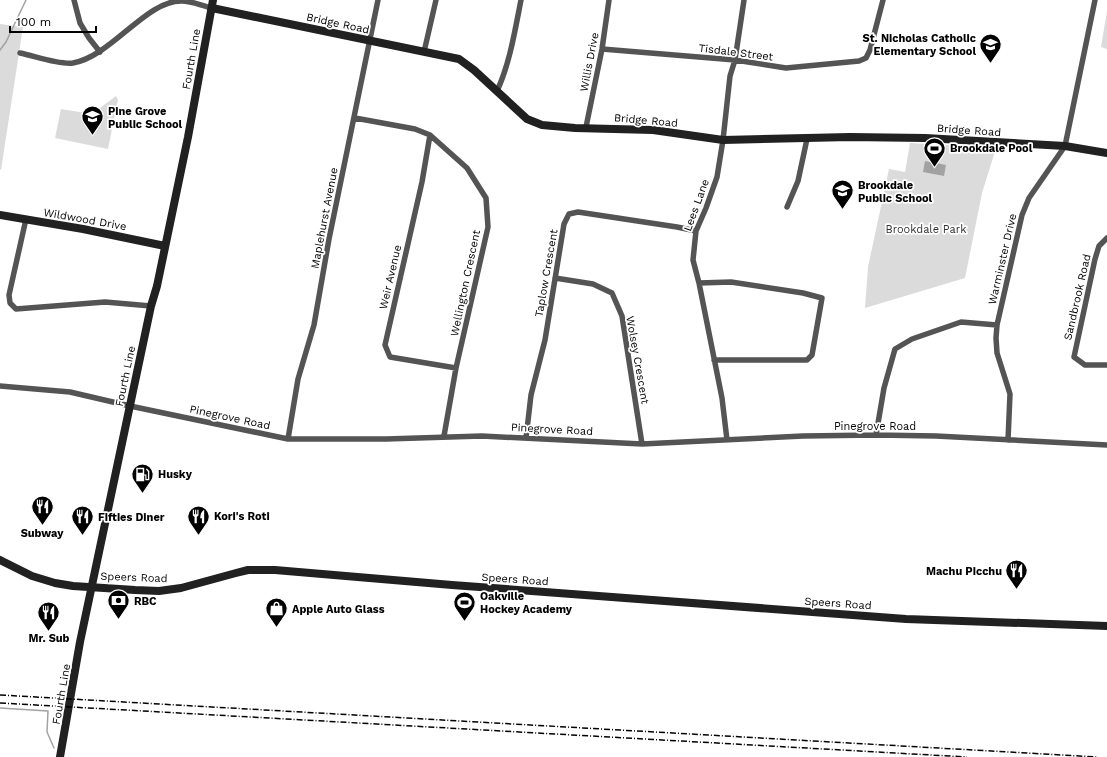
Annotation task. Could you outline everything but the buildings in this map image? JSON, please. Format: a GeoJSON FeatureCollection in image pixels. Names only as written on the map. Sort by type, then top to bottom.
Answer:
{"type":"FeatureCollection","features":[{"type":"Feature","properties":{"kind":"street"},"geometry":{"type":"LineString","coordinates":[[74,0],[80,23],[88,38],[100,52]]}},
{"type":"Feature","properties":{"kind":"street","name":"Maplehurst Avenue"},"geometry":{"type":"LineString","coordinates":[[288,439],[298,379],[314,325],[329,239],[378,0]]}},
{"type":"Feature","properties":{"kind":"street"},"geometry":{"type":"LineString","coordinates":[[424,52],[436,0]]}},
{"type":"Feature","properties":{"kind":"street"},"geometry":{"type":"LineString","coordinates":[[497,91],[502,81],[521,0]]}},
{"type":"Feature","properties":{"kind":"street","name":"Willis Drive"},"geometry":{"type":"LineString","coordinates":[[586,127],[602,49],[609,0]]}},
{"type":"Feature","properties":{"kind":"street","name":"Lees Lane"},"geometry":{"type":"LineString","coordinates":[[727,440],[722,398],[693,260],[696,231],[717,177],[723,140],[730,76],[735,60],[744,0]]}},
{"type":"Feature","properties":{"kind":"street","name":"Tisdale Street"},"geometry":{"type":"LineString","coordinates":[[602,49],[735,60],[786,68],[859,61],[866,58],[870,50],[883,0]]}},
{"type":"Feature","properties":{"kind":"street","name":"Warminster Drive"},"geometry":{"type":"LineString","coordinates":[[1008,440],[1010,394],[997,353],[997,325],[1022,214],[1029,198],[1065,146],[1094,0]]}},
{"type":"Feature","properties":{"kind":"street"},"geometry":{"type":"LineString","coordinates":[[20,53],[54,61],[71,63],[86,60],[100,52],[157,7],[169,2],[182,1],[213,4]]}},
{"type":"Feature","properties":{"kind":"street","name":"Bridge Road"},"geometry":{"type":"LineString","coordinates":[[213,4],[369,41],[459,59],[527,119],[542,125],[575,128],[586,127],[653,130],[723,140],[850,137],[925,138],[1065,146],[1107,153]]}},
{"type":"Feature","properties":{"kind":"street","name":"Fourth Line"},"geometry":{"type":"LineString","coordinates":[[60,757],[80,642],[150,306],[165,246],[188,137],[213,4]]}},
{"type":"Feature","properties":{"kind":"street","name":"Wellington Crescent"},"geometry":{"type":"LineString","coordinates":[[355,118],[415,129],[430,135],[466,168],[486,198],[488,227],[456,368],[444,436]]}},
{"type":"Feature","properties":{"kind":"street","name":"Weir Avenue"},"geometry":{"type":"LineString","coordinates":[[430,135],[422,182],[384,345],[390,357],[456,368]]}},
{"type":"Feature","properties":{"kind":"street"},"geometry":{"type":"LineString","coordinates":[[787,207],[798,182],[807,139]]}},
{"type":"Feature","properties":{"kind":"street","name":"Taplow Crescent"},"geometry":{"type":"LineString","coordinates":[[526,438],[532,395],[545,340],[564,224],[569,214],[578,212],[677,226],[696,231]]}},
{"type":"Feature","properties":{"kind":"street","name":"Wildwood Drive"},"geometry":{"type":"LineString","coordinates":[[0,215],[83,229],[165,246]]}},
{"type":"Feature","properties":{"kind":"street"},"geometry":{"type":"LineString","coordinates":[[26,220],[9,295],[10,303],[16,309],[105,302],[150,306]]}},
{"type":"Feature","properties":{"kind":"street","name":"Sandbrook Road"},"geometry":{"type":"LineString","coordinates":[[1107,238],[1099,246],[1074,357],[1085,365],[1107,365]]}},
{"type":"Feature","properties":{"kind":"street","name":"Wolsey Crescent"},"geometry":{"type":"LineString","coordinates":[[555,278],[593,284],[612,293],[622,316],[642,444]]}},
{"type":"Feature","properties":{"kind":"street"},"geometry":{"type":"LineString","coordinates":[[699,283],[731,282],[803,293],[822,298],[812,355],[807,360],[714,360]]}},
{"type":"Feature","properties":{"kind":"street"},"geometry":{"type":"LineString","coordinates":[[876,435],[884,388],[895,349],[912,339],[961,322],[997,325]]}},
{"type":"Feature","properties":{"kind":"street","name":"Pinegrove Road"},"geometry":{"type":"LineString","coordinates":[[0,386],[70,392],[288,439],[386,439],[482,436],[642,444],[803,436],[876,435],[936,436],[1107,445]]}},
{"type":"Feature","properties":{"kind":"street","name":"Speers Road"},"geometry":{"type":"LineString","coordinates":[[0,560],[32,576],[56,583],[92,587],[159,591],[181,588],[248,570],[275,570],[452,585],[906,619],[1107,626]]}},
{"type":"Feature","properties":{"kind":"green space"},"geometry":{"type":"Polygon","coordinates":[[[1107,11],[1107,49],[1101,47],[1107,11]]]}},
{"type":"Feature","properties":{"kind":"green space"},"geometry":{"type":"Polygon","coordinates":[[[0,24],[23,27],[1,170],[0,169],[0,24]]]}},
{"type":"Feature","properties":{"kind":"green space"},"geometry":{"type":"Polygon","coordinates":[[[116,96],[118,100],[108,149],[55,138],[61,109],[92,114],[116,96]]]}},
{"type":"Feature","properties":{"kind":"green space","name":"Brookdale Park"},"geometry":{"type":"Polygon","coordinates":[[[910,143],[996,148],[982,193],[965,278],[865,308],[868,267],[889,169],[905,172],[910,143]]]}},
{"type":"Feature","properties":{"kind":"shaded area","name":"Brookdale Pool"},"geometry":{"type":"Polygon","coordinates":[[[925,161],[946,165],[944,176],[923,172],[925,161]]]}},
{"type":"Feature","properties":{"kind":"waterway"},"geometry":{"type":"LineString","coordinates":[[0,50],[6,42],[26,0]]}},
{"type":"Feature","properties":{"kind":"waterway"},"geometry":{"type":"LineString","coordinates":[[0,708],[48,711],[47,732],[54,748]]}},
{"type":"Feature","properties":{"kind":"railway"},"geometry":{"type":"LineString","coordinates":[[0,695],[1097,757]]}},
{"type":"Feature","properties":{"kind":"railway"},"geometry":{"type":"LineString","coordinates":[[0,703],[967,757]]}},
{"type":"Feature","properties":{"kind":"place","name":"St. Nicholas Catholic Elementary School"},"geometry":{"type":"Point","coordinates":[991,64]}},
{"type":"Feature","properties":{"kind":"place","name":"Pine Grove Public School"},"geometry":{"type":"Point","coordinates":[92,136]}},
{"type":"Feature","properties":{"kind":"place","name":"Brookdale Pool"},"geometry":{"type":"Point","coordinates":[934,168]}},
{"type":"Feature","properties":{"kind":"place","name":"Brookdale Public School"},"geometry":{"type":"Point","coordinates":[842,210]}},
{"type":"Feature","properties":{"kind":"place","name":"Husky"},"geometry":{"type":"Point","coordinates":[142,494]}},
{"type":"Feature","properties":{"kind":"place","name":"Subway"},"geometry":{"type":"Point","coordinates":[42,526]}},
{"type":"Feature","properties":{"kind":"place","name":"Fifties Diner"},"geometry":{"type":"Point","coordinates":[82,536]}},
{"type":"Feature","properties":{"kind":"place","name":"Kori's Roti"},"geometry":{"type":"Point","coordinates":[199,536]}},
{"type":"Feature","properties":{"kind":"place","name":"Machu Picchu"},"geometry":{"type":"Point","coordinates":[1017,590]}},
{"type":"Feature","properties":{"kind":"place","name":"RBC"},"geometry":{"type":"Point","coordinates":[118,620]}},
{"type":"Feature","properties":{"kind":"place","name":"Oakville Hockey Academy"},"geometry":{"type":"Point","coordinates":[465,622]}},
{"type":"Feature","properties":{"kind":"place","name":"Apple Auto Glass"},"geometry":{"type":"Point","coordinates":[277,628]}},
{"type":"Feature","properties":{"kind":"place","name":"Mr. Sub"},"geometry":{"type":"Point","coordinates":[49,632]}}]}
